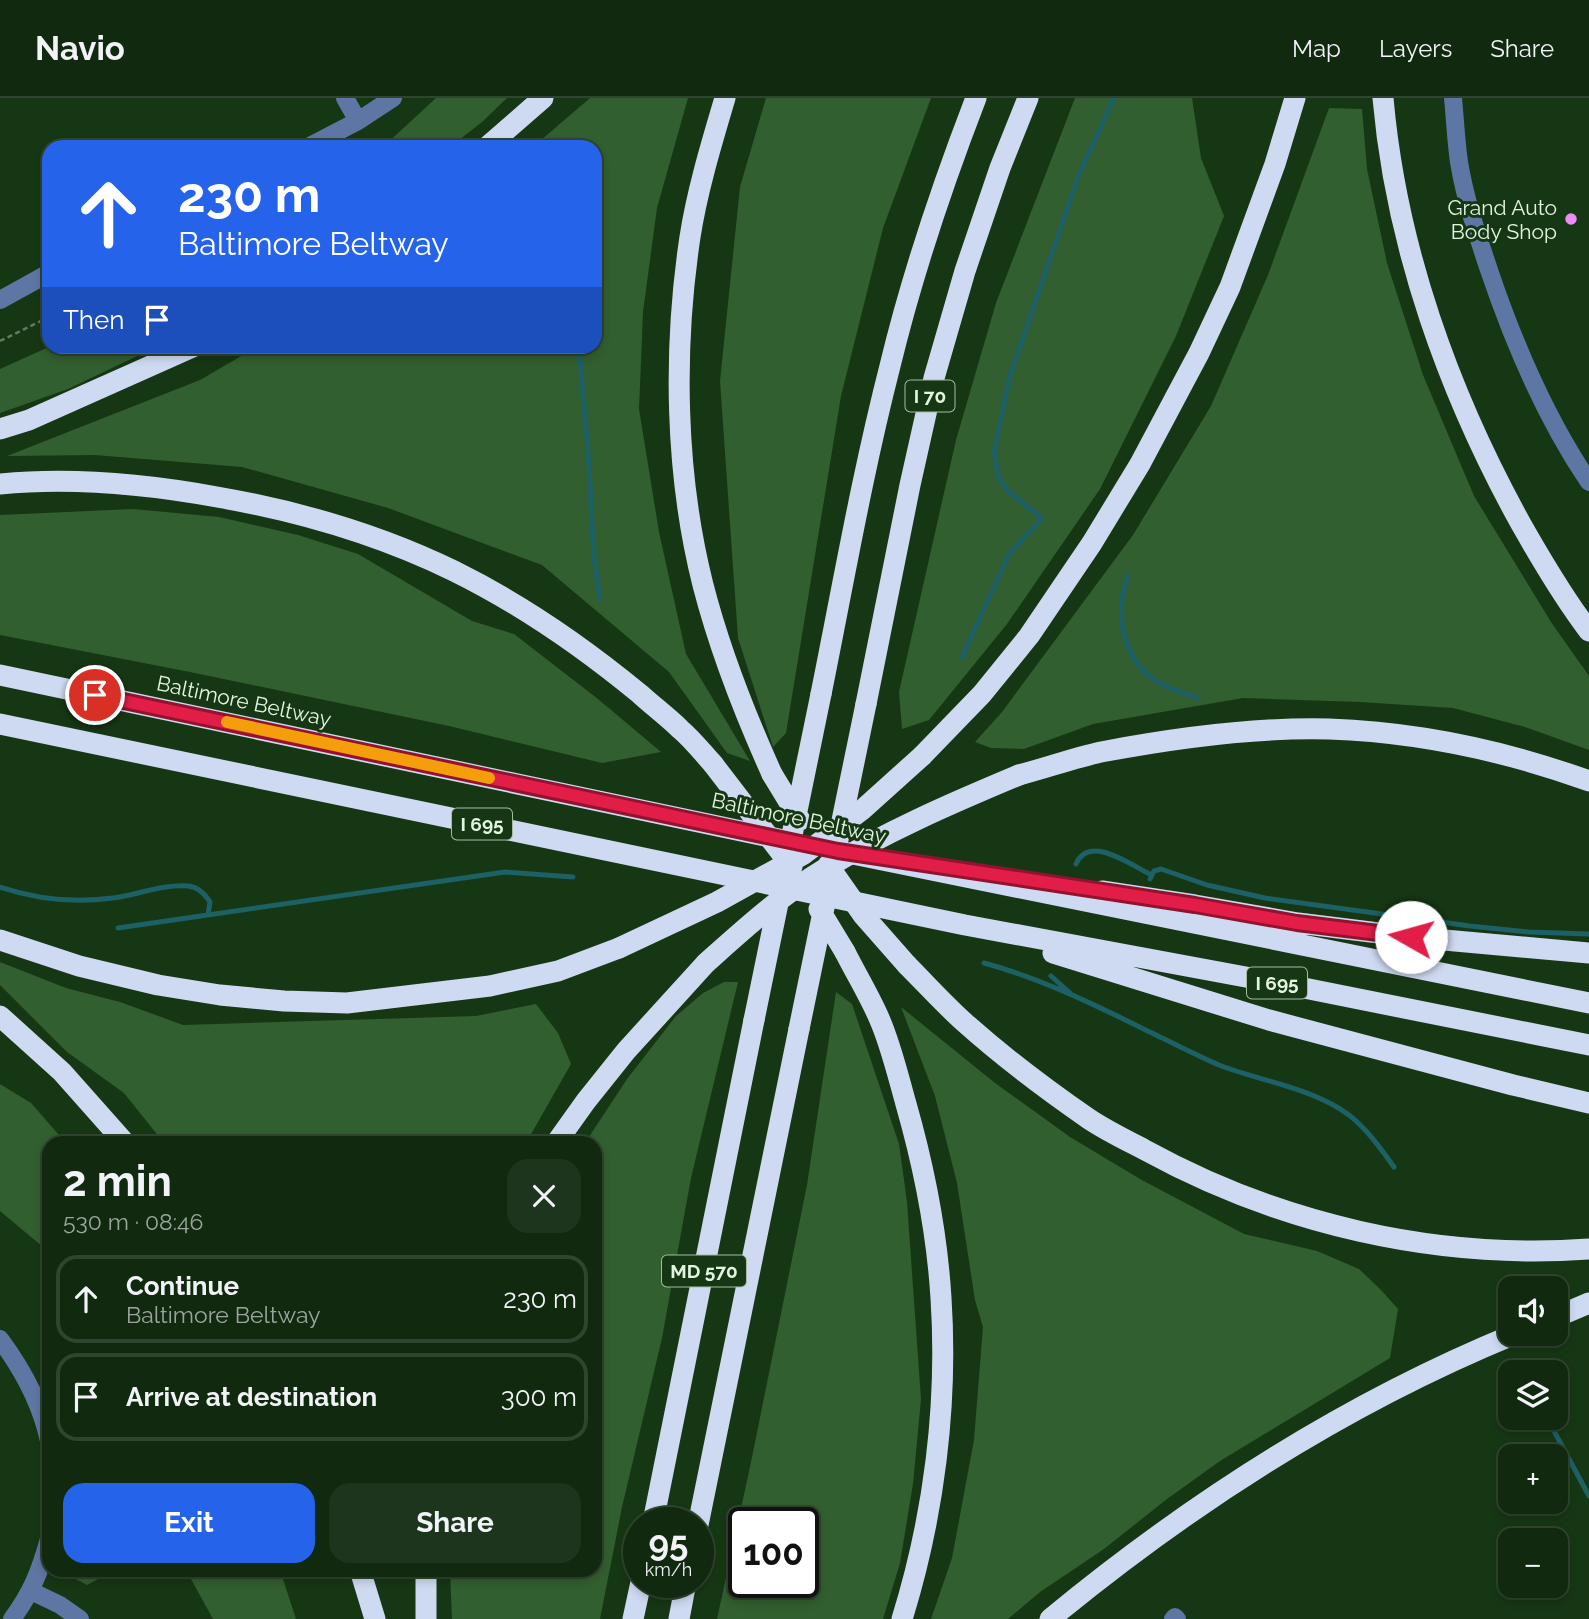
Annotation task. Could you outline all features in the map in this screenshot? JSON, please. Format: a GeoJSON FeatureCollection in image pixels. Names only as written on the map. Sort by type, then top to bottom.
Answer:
{"type":"FeatureCollection","features":[{"type":"Feature","properties":{"kind":"highway"},"geometry":{"type":"LineString","coordinates":[[495,140],[543,98]]}},
{"type":"Feature","properties":{"kind":"highway"},"geometry":{"type":"LineString","coordinates":[[725,98],[712,141],[691,234],[681,302],[680,409],[683,467],[691,526],[703,584],[743,709],[772,774],[820,855],[863,915],[907,965],[963,1021],[1035,1079],[1091,1120],[1203,1180],[1319,1221],[1379,1236],[1496,1251],[1589,1249]]}},
{"type":"Feature","properties":{"kind":"highway","name":"I 70"},"geometry":{"type":"LineString","coordinates":[[754,1020],[890,366],[920,258],[975,98]]}},
{"type":"Feature","properties":{"kind":"highway","name":"I 70"},"geometry":{"type":"LineString","coordinates":[[799,1029],[934,377],[965,271],[1000,168],[1028,98]]}},
{"type":"Feature","properties":{"kind":"highway"},"geometry":{"type":"LineString","coordinates":[[0,940],[79,966],[158,985],[220,995],[347,1003],[490,986],[558,971],[619,948],[717,902],[804,855],[862,810],[922,756],[982,694],[1029,636],[1093,543],[1140,464],[1199,353],[1230,287],[1275,164],[1295,98]]}},
{"type":"Feature","properties":{"kind":"highway"},"geometry":{"type":"LineString","coordinates":[[1382,98],[1400,209],[1420,286],[1460,400],[1497,480],[1547,571],[1589,631]]}},
{"type":"Feature","properties":{"kind":"highway"},"geometry":{"type":"LineString","coordinates":[[0,429],[29,420],[177,354]]}},
{"type":"Feature","properties":{"kind":"highway"},"geometry":{"type":"LineString","coordinates":[[0,484],[33,481],[176,489],[243,501],[315,519],[385,542],[454,571],[571,640],[681,729],[713,764],[788,859],[845,952],[880,1019],[917,1141],[936,1245],[942,1298],[943,1362],[934,1476],[925,1532],[902,1619]]}},
{"type":"Feature","properties":{"kind":"highway","name":"Baltimore Beltway"},"geometry":{"type":"LineString","coordinates":[[0,675],[838,851],[1589,1003]]}},
{"type":"Feature","properties":{"kind":"highway","name":"I 695"},"geometry":{"type":"LineString","coordinates":[[0,724],[965,925],[1289,985],[1589,1045]]}},
{"type":"Feature","properties":{"kind":"highway"},"geometry":{"type":"LineString","coordinates":[[561,1136],[626,1051],[706,963],[760,915],[822,871],[922,817],[1019,775],[1098,753],[1165,741],[1243,732],[1328,729],[1406,736],[1478,748],[1548,766],[1589,781]]}},
{"type":"Feature","properties":{"kind":"highway"},"geometry":{"type":"LineString","coordinates":[[838,851],[1297,923],[1411,937],[1589,953]]}},
{"type":"Feature","properties":{"kind":"highway"},"geometry":{"type":"LineString","coordinates":[[965,925],[1269,1020],[1589,1103]]}},
{"type":"Feature","properties":{"kind":"highway"},"geometry":{"type":"LineString","coordinates":[[0,1016],[62,1072],[119,1136]]}},
{"type":"Feature","properties":{"kind":"highway","name":"MD 570"},"geometry":{"type":"LineString","coordinates":[[656,1507],[754,1020]]}},
{"type":"Feature","properties":{"kind":"highway","name":"MD 570"},"geometry":{"type":"LineString","coordinates":[[702,1507],[799,1029]]}},
{"type":"Feature","properties":{"kind":"highway"},"geometry":{"type":"LineString","coordinates":[[1568,1312],[1589,1303]]}},
{"type":"Feature","properties":{"kind":"highway"},"geometry":{"type":"LineString","coordinates":[[1050,1619],[1138,1549],[1252,1470],[1319,1429],[1409,1381],[1498,1342]]}},
{"type":"Feature","properties":{"kind":"highway"},"geometry":{"type":"LineString","coordinates":[[362,1577],[375,1619]]}},
{"type":"Feature","properties":{"kind":"highway"},"geometry":{"type":"LineString","coordinates":[[426,1577],[426,1619]]}},
{"type":"Feature","properties":{"kind":"highway"},"geometry":{"type":"LineString","coordinates":[[633,1619],[638,1598]]}},
{"type":"Feature","properties":{"kind":"highway"},"geometry":{"type":"LineString","coordinates":[[679,1619],[684,1598]]}},
{"type":"Feature","properties":{"kind":"street"},"geometry":{"type":"LineString","coordinates":[[345,98],[358,121]]}},
{"type":"Feature","properties":{"kind":"street"},"geometry":{"type":"LineString","coordinates":[[321,140],[358,121],[393,98]]}},
{"type":"Feature","properties":{"kind":"street"},"geometry":{"type":"LineString","coordinates":[[1453,98],[1459,162],[1473,221],[1504,314],[1540,397],[1589,482]]}},
{"type":"Feature","properties":{"kind":"street"},"geometry":{"type":"LineString","coordinates":[[0,300],[42,277]]}},
{"type":"Feature","properties":{"kind":"street"},"geometry":{"type":"LineString","coordinates":[[0,1339],[33,1392],[42,1417]]}},
{"type":"Feature","properties":{"kind":"street"},"geometry":{"type":"LineString","coordinates":[[12,1619],[31,1591],[42,1564]]}},
{"type":"Feature","properties":{"kind":"street"},"geometry":{"type":"LineString","coordinates":[[31,1591],[60,1605],[80,1619]]}},
{"type":"Feature","properties":{"kind":"path"},"geometry":{"type":"LineString","coordinates":[[0,341],[42,320]]}},
{"type":"Feature","properties":{"kind":"green space"},"geometry":{"type":"Polygon","coordinates":[[[436,98],[507,98],[459,140],[391,140],[436,98]]]}},
{"type":"Feature","properties":{"kind":"green space"},"geometry":{"type":"Polygon","coordinates":[[[590,98],[688,98],[657,208],[643,312],[639,409],[659,532],[686,654],[750,761],[727,753],[669,672],[542,565],[388,508],[242,467],[95,455],[7,456],[200,380],[245,354],[602,354],[602,140],[541,140],[590,98]]]}},
{"type":"Feature","properties":{"kind":"green space"},"geometry":{"type":"Polygon","coordinates":[[[766,98],[931,98],[883,228],[841,396],[786,733],[773,747],[738,638],[720,381],[740,187],[766,98]]]}},
{"type":"Feature","properties":{"kind":"green space"},"geometry":{"type":"Polygon","coordinates":[[[1075,98],[1192,98],[1201,158],[1224,216],[1176,336],[1100,489],[1007,624],[929,720],[902,729],[899,692],[956,440],[996,303],[1075,98]]]}},
{"type":"Feature","properties":{"kind":"green space"},"geometry":{"type":"Polygon","coordinates":[[[1329,108],[1362,109],[1367,169],[1387,263],[1423,375],[1474,496],[1551,622],[1589,676],[1589,750],[1525,727],[1453,708],[1243,698],[1093,724],[1024,749],[991,748],[975,742],[1002,712],[1133,535],[1211,406],[1268,275],[1329,108]]]}},
{"type":"Feature","properties":{"kind":"green space"},"geometry":{"type":"Polygon","coordinates":[[[42,350],[42,354],[141,354],[68,389],[0,413],[0,369],[42,350]]]}},
{"type":"Feature","properties":{"kind":"green space"},"geometry":{"type":"Polygon","coordinates":[[[133,509],[219,517],[298,535],[358,554],[472,621],[514,634],[661,752],[602,763],[449,726],[0,635],[0,515],[133,509]]]}},
{"type":"Feature","properties":{"kind":"green space"},"geometry":{"type":"Polygon","coordinates":[[[0,962],[66,988],[120,1002],[183,1025],[476,1016],[536,1004],[558,1033],[571,1064],[530,1136],[158,1136],[124,1093],[67,1052],[0,985],[0,962]]]}},
{"type":"Feature","properties":{"kind":"green space"},"geometry":{"type":"Polygon","coordinates":[[[724,982],[738,982],[691,1178],[662,1338],[622,1507],[600,1619],[452,1619],[450,1577],[602,1577],[602,1136],[590,1136],[627,1079],[676,1016],[703,993],[724,982]]]}},
{"type":"Feature","properties":{"kind":"green space"},"geometry":{"type":"Polygon","coordinates":[[[836,992],[852,1004],[899,1144],[907,1202],[921,1399],[913,1484],[900,1563],[883,1619],[717,1619],[728,1568],[728,1598],[819,1598],[819,1507],[741,1507],[807,1185],[836,992]]]}},
{"type":"Feature","properties":{"kind":"green space"},"geometry":{"type":"Polygon","coordinates":[[[901,1007],[995,1083],[1070,1137],[1140,1179],[1244,1234],[1317,1251],[1359,1269],[1398,1309],[1390,1358],[1220,1461],[1104,1549],[1040,1592],[1008,1619],[931,1619],[952,1558],[974,1440],[983,1327],[975,1300],[957,1183],[935,1096],[901,1007]]]}},
{"type":"Feature","properties":{"kind":"green space"},"geometry":{"type":"Polygon","coordinates":[[[0,1084],[31,1103],[60,1136],[42,1136],[42,1246],[0,1211],[0,1084]]]}},
{"type":"Feature","properties":{"kind":"green space"},"geometry":{"type":"Polygon","coordinates":[[[72,1577],[102,1577],[87,1585],[72,1577]]]}},
{"type":"Feature","properties":{"kind":"green space"},"geometry":{"type":"Polygon","coordinates":[[[190,1577],[282,1577],[296,1619],[213,1619],[190,1577]]]}},
{"type":"Feature","properties":{"kind":"waterway"},"geometry":{"type":"LineString","coordinates":[[962,657],[1009,554],[1042,518],[1008,491],[998,476],[994,452],[1009,379],[1078,177],[1114,98]]}},
{"type":"Feature","properties":{"kind":"waterway"},"geometry":{"type":"LineString","coordinates":[[580,354],[594,558],[600,599]]}},
{"type":"Feature","properties":{"kind":"waterway"},"geometry":{"type":"LineString","coordinates":[[1128,576],[1121,615],[1131,653],[1152,678],[1197,698]]}},
{"type":"Feature","properties":{"kind":"waterway"},"geometry":{"type":"LineString","coordinates":[[1076,864],[1082,855],[1100,851],[1123,859],[1152,875]]}},
{"type":"Feature","properties":{"kind":"waterway"},"geometry":{"type":"LineString","coordinates":[[1150,879],[1154,871],[1161,869],[1207,885],[1265,898],[1470,926],[1589,934]]}},
{"type":"Feature","properties":{"kind":"waterway"},"geometry":{"type":"LineString","coordinates":[[118,928],[505,872],[573,877]]}},
{"type":"Feature","properties":{"kind":"waterway"},"geometry":{"type":"LineString","coordinates":[[0,887],[42,897],[84,900],[188,886],[198,889],[208,899],[208,915]]}},
{"type":"Feature","properties":{"kind":"waterway"},"geometry":{"type":"LineString","coordinates":[[984,963],[1072,995],[1219,1065],[1319,1098],[1349,1115],[1362,1126],[1394,1167]]}},
{"type":"Feature","properties":{"kind":"waterway"},"geometry":{"type":"LineString","coordinates":[[1051,976],[1070,993]]}},
{"type":"Feature","properties":{"kind":"waterway"},"geometry":{"type":"LineString","coordinates":[[1553,1430],[1589,1496]]}},
{"type":"Feature","properties":{"kind":"slow traffic"},"geometry":{"type":"LineString","coordinates":[[227,722],[489,778]]}},
{"type":"Feature","properties":{"kind":"place","name":"Grand Auto Body Shop"},"geometry":{"type":"Point","coordinates":[1571,219]}},
{"type":"Feature","properties":{"kind":"route"},"geometry":{"type":"LineString","coordinates":[[95,695],[838,851],[1297,923],[1411,937]]}}]}
